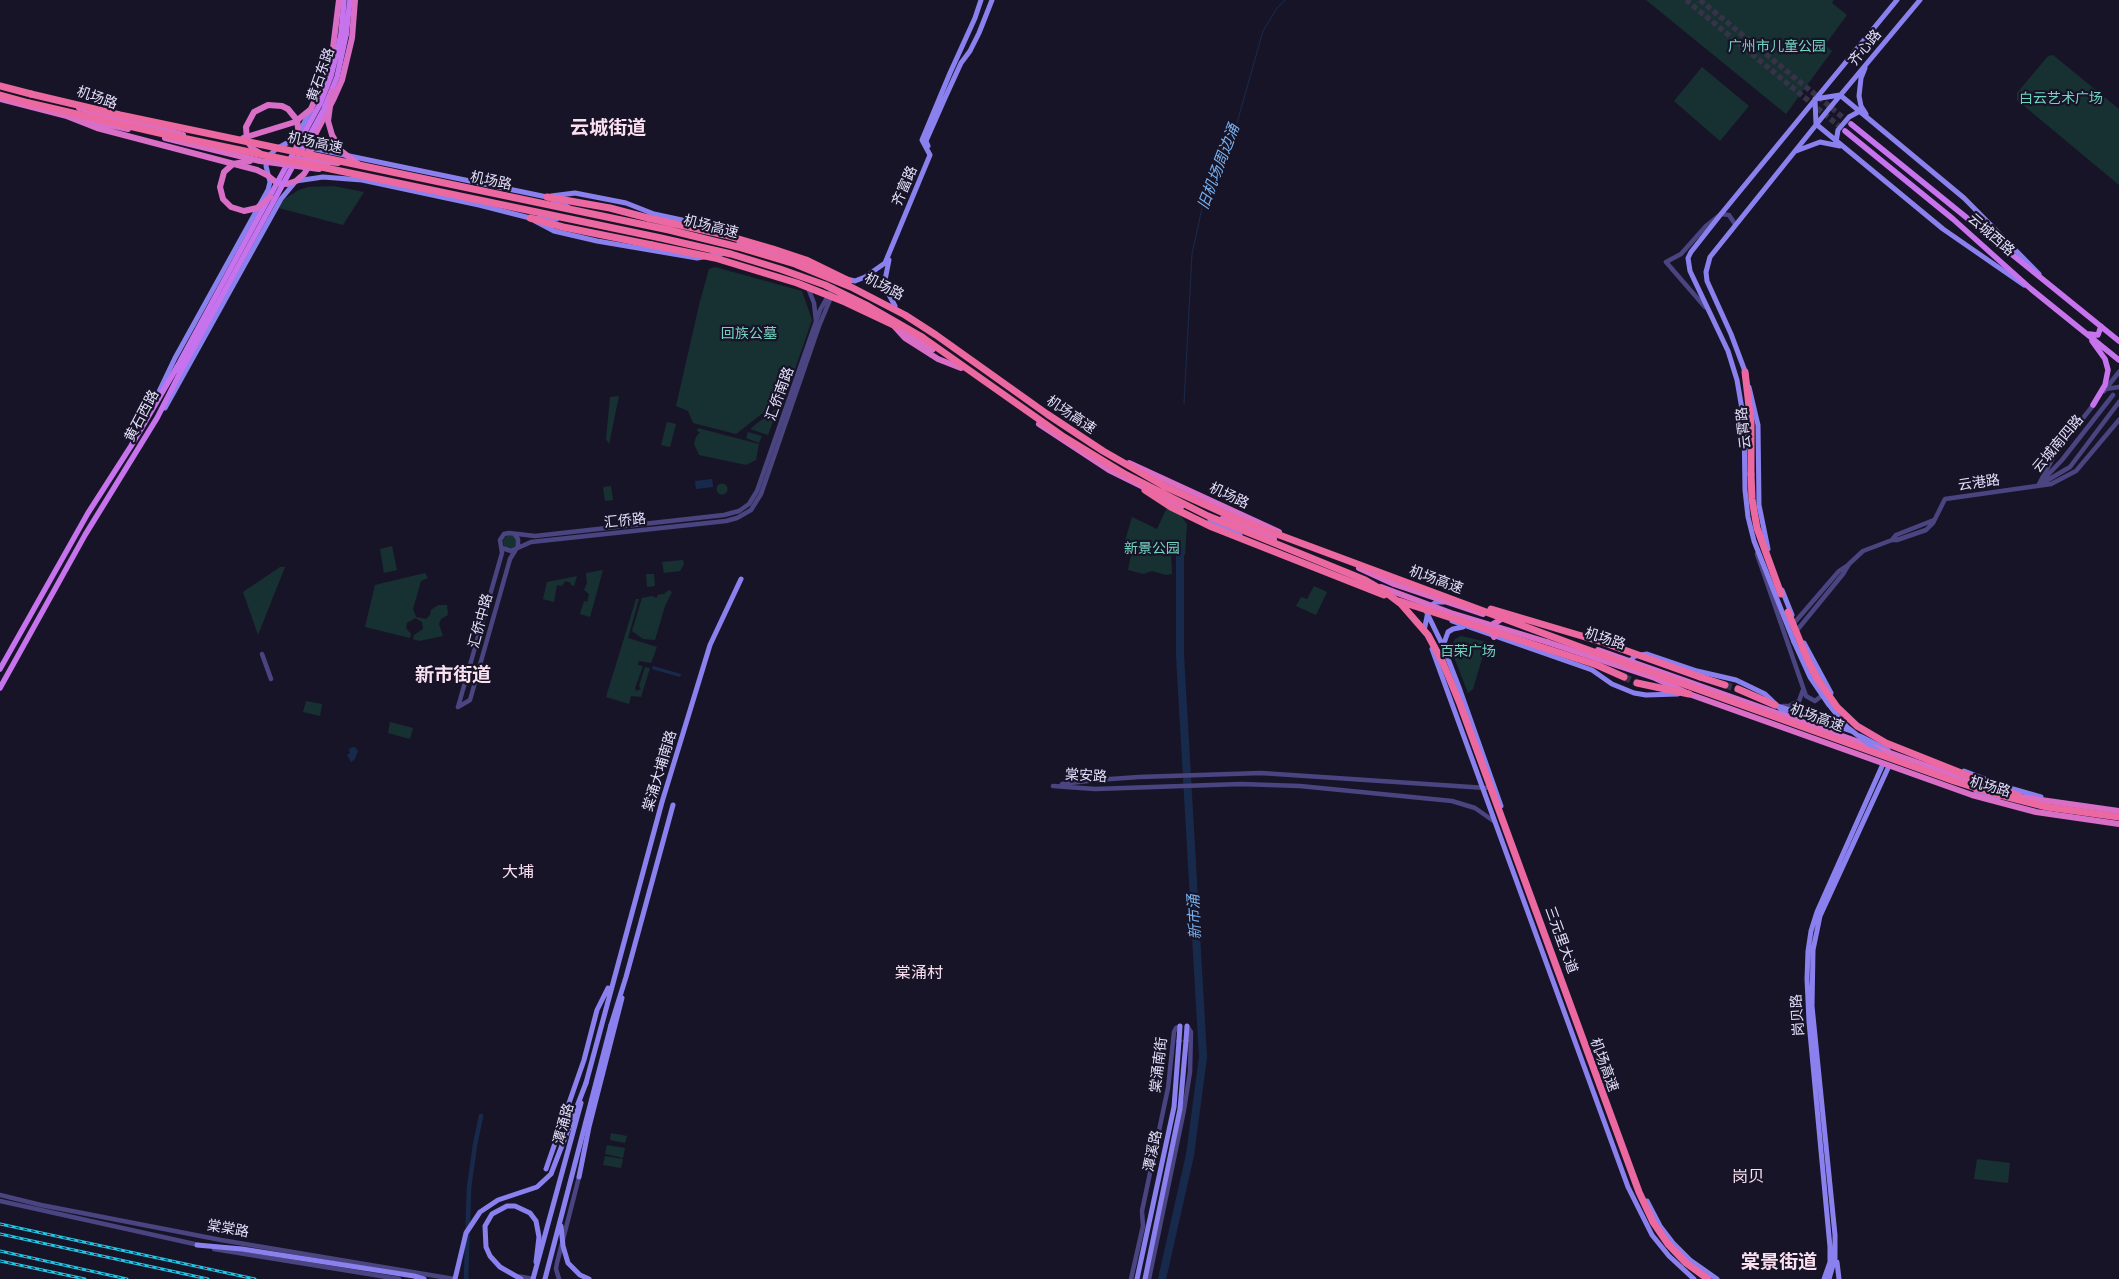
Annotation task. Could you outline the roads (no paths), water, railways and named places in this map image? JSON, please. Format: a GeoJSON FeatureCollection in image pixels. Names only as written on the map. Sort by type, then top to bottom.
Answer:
{"type":"FeatureCollection","features":[{"type":"Feature","properties":{"kind":"highway"},"geometry":{"type":"LineString","coordinates":[[230,163],[238,155],[236,140],[295,122],[312,109],[333,48],[339,0]]}},
{"type":"Feature","properties":{"kind":"highway"},"geometry":{"type":"LineString","coordinates":[[268,175],[272,181],[281,184],[296,181],[304,174],[308,166],[311,154],[308,148],[339,88],[346,64],[354,26],[355,0]]}},
{"type":"Feature","properties":{"kind":"highway","name":"机场路"},"geometry":{"type":"LineString","coordinates":[[0,85],[236,140]]}},
{"type":"Feature","properties":{"kind":"highway","name":"机场高速"},"geometry":{"type":"LineString","coordinates":[[0,85],[120,115],[718,241],[764,254],[830,277],[904,315],[960,351],[1072,432],[1164,486],[1239,520],[1429,591],[1938,775],[1992,793],[2047,807],[2119,817]]}},
{"type":"Feature","properties":{"kind":"highway"},"geometry":{"type":"LineString","coordinates":[[332,91],[328,121],[332,135],[344,154],[363,167]]}},
{"type":"Feature","properties":{"kind":"highway","name":"机场路"},"geometry":{"type":"LineString","coordinates":[[0,97],[64,115],[260,153],[363,167],[564,219],[722,254],[801,278],[832,291],[893,324],[911,342],[942,362],[961,368],[1102,466],[1152,493],[1189,509],[1235,523],[1414,600],[1648,676],[1689,694],[1964,792],[2064,817],[2119,824]]}},
{"type":"Feature","properties":{"kind":"highway","name":"机场高速"},"geometry":{"type":"LineString","coordinates":[[0,97],[168,135],[662,238],[731,254],[788,271],[832,288],[922,337],[1058,433],[1123,473],[1208,516],[1365,580],[1384,591],[1401,604],[1428,635],[1443,663],[1460,704],[1639,1192],[1653,1222],[1668,1244],[1686,1263],[1708,1279]]}},
{"type":"Feature","properties":{"kind":"highway","name":"机场路"},"geometry":{"type":"LineString","coordinates":[[65,99],[88,111],[260,161],[569,207],[742,245],[789,258],[829,274],[895,306],[935,331],[1062,421],[1115,455],[1195,494],[1394,584],[1630,661],[2008,794],[2119,811]]}},
{"type":"Feature","properties":{"kind":"highway"},"geometry":{"type":"LineString","coordinates":[[260,153],[253,149],[247,140],[246,127],[254,112],[268,105],[288,109],[297,120],[299,135],[298,151]]}},
{"type":"Feature","properties":{"kind":"highway"},"geometry":{"type":"LineString","coordinates":[[312,109],[316,115],[326,114]]}},
{"type":"Feature","properties":{"kind":"highway","name":"机场路"},"geometry":{"type":"LineString","coordinates":[[64,115],[97,128],[257,170],[268,175]]}},
{"type":"Feature","properties":{"kind":"highway"},"geometry":{"type":"LineString","coordinates":[[302,128],[306,136],[315,136]]}},
{"type":"Feature","properties":{"kind":"highway"},"geometry":{"type":"LineString","coordinates":[[260,161],[244,161],[230,166],[221,179],[221,193],[228,205],[244,211],[257,208],[270,197]]}},
{"type":"Feature","properties":{"kind":"highway"},"geometry":{"type":"LineString","coordinates":[[547,197],[610,208],[725,235],[794,256],[839,276],[904,315]]}},
{"type":"Feature","properties":{"kind":"highway"},"geometry":{"type":"LineString","coordinates":[[530,218],[563,227],[722,260],[831,295],[922,337]]}},
{"type":"Feature","properties":{"kind":"highway"},"geometry":{"type":"LineString","coordinates":[[1745,372],[1751,423],[1753,505],[1758,528],[1781,594]]}},
{"type":"Feature","properties":{"kind":"highway"},"geometry":{"type":"LineString","coordinates":[[1123,473],[1171,507],[1257,546],[1408,604],[1598,665],[1624,677]]}},
{"type":"Feature","properties":{"kind":"highway"},"geometry":{"type":"LineString","coordinates":[[1388,596],[1400,594],[1401,589],[1394,584]]}},
{"type":"Feature","properties":{"kind":"highway"},"geometry":{"type":"LineString","coordinates":[[1429,591],[1593,639],[1725,685]]}},
{"type":"Feature","properties":{"kind":"highway"},"geometry":{"type":"LineString","coordinates":[[1456,623],[1454,614],[1458,609],[1463,608]]}},
{"type":"Feature","properties":{"kind":"highway"},"geometry":{"type":"LineString","coordinates":[[1788,612],[1818,680],[1837,707],[1857,726],[1886,743],[2047,807]]}},
{"type":"Feature","properties":{"kind":"highway"},"geometry":{"type":"LineString","coordinates":[[1494,637],[1492,632],[1493,624],[1500,620]]}},
{"type":"Feature","properties":{"kind":"highway"},"geometry":{"type":"LineString","coordinates":[[1637,683],[1689,694]]}},
{"type":"Feature","properties":{"kind":"highway"},"geometry":{"type":"LineString","coordinates":[[1738,689],[1776,705]]}},
{"type":"Feature","properties":{"kind":"main road","name":"黄石东路"},"geometry":{"type":"LineString","coordinates":[[298,151],[326,90],[336,62],[344,35],[344,0]]}},
{"type":"Feature","properties":{"kind":"main road","name":"黄石东路"},"geometry":{"type":"LineString","coordinates":[[298,151],[332,91],[350,0]]}},
{"type":"Feature","properties":{"kind":"main road","name":"齐心路"},"geometry":{"type":"LineString","coordinates":[[1815,99],[1898,0]]}},
{"type":"Feature","properties":{"kind":"main road","name":"齐心路"},"geometry":{"type":"LineString","coordinates":[[1828,110],[1920,0]]}},
{"type":"Feature","properties":{"kind":"main road"},"geometry":{"type":"LineString","coordinates":[[980,1],[991,3]]}},
{"type":"Feature","properties":{"kind":"main road","name":"齐富路"},"geometry":{"type":"LineString","coordinates":[[829,274],[851,281],[869,275],[885,263],[930,155],[922,140],[950,73],[976,18],[980,1]]}},
{"type":"Feature","properties":{"kind":"main road","name":"齐富路"},"geometry":{"type":"LineString","coordinates":[[895,306],[886,289],[888,263],[933,154],[926,141],[961,63],[970,51],[991,3]]}},
{"type":"Feature","properties":{"kind":"main road"},"geometry":{"type":"LineString","coordinates":[[1867,63],[1861,78],[1859,96],[1861,106],[1870,119]]}},
{"type":"Feature","properties":{"kind":"main road"},"geometry":{"type":"LineString","coordinates":[[2031,289],[1951,235],[1836,142],[1816,124],[1815,99],[1840,95],[1964,198],[2043,278]]}},
{"type":"Feature","properties":{"kind":"main road","name":"云霄路"},"geometry":{"type":"LineString","coordinates":[[1815,99],[1721,214],[1688,258],[1690,271],[1728,352],[1741,397],[1745,435],[1745,490],[1754,541],[1794,642],[1818,691],[1847,727],[1884,756],[1930,775],[2022,808]]}},
{"type":"Feature","properties":{"kind":"main road"},"geometry":{"type":"LineString","coordinates":[[149,414],[175,358],[270,184],[267,161],[276,149],[294,140],[312,109]]}},
{"type":"Feature","properties":{"kind":"main road","name":"云霄路"},"geometry":{"type":"LineString","coordinates":[[1828,110],[1710,257],[1706,272],[1710,289],[1731,334],[1745,372],[1758,425],[1758,491],[1762,527],[1795,622],[1825,683],[1846,712],[1871,736],[1894,753]]}},
{"type":"Feature","properties":{"kind":"main road"},"geometry":{"type":"LineString","coordinates":[[1836,142],[1838,130],[1849,117],[1860,111]]}},
{"type":"Feature","properties":{"kind":"main road","name":"云城西路"},"geometry":{"type":"LineString","coordinates":[[1851,124],[2119,341]]}},
{"type":"Feature","properties":{"kind":"main road","name":"云城西路"},"geometry":{"type":"LineString","coordinates":[[1845,131],[1959,224],[2031,289],[2119,360]]}},
{"type":"Feature","properties":{"kind":"main road"},"geometry":{"type":"LineString","coordinates":[[236,140],[276,149]]}},
{"type":"Feature","properties":{"kind":"main road"},"geometry":{"type":"LineString","coordinates":[[1787,161],[1795,152],[1813,144],[1826,142],[1843,147]]}},
{"type":"Feature","properties":{"kind":"main road"},"geometry":{"type":"LineString","coordinates":[[287,144],[297,143],[308,148],[547,197],[569,207]]}},
{"type":"Feature","properties":{"kind":"main road","name":"黄石西路"},"geometry":{"type":"LineString","coordinates":[[0,688],[87,530],[157,418],[179,368],[270,197],[298,151]]}},
{"type":"Feature","properties":{"kind":"main road","name":"黄石西路"},"geometry":{"type":"LineString","coordinates":[[0,669],[56,568],[179,368],[298,151]]}},
{"type":"Feature","properties":{"kind":"main road"},"geometry":{"type":"LineString","coordinates":[[371,181],[368,174],[374,161]]}},
{"type":"Feature","properties":{"kind":"main road"},"geometry":{"type":"LineString","coordinates":[[157,418],[185,374],[286,190],[296,181],[324,177],[371,181],[530,218],[564,219]]}},
{"type":"Feature","properties":{"kind":"main road"},"geometry":{"type":"LineString","coordinates":[[522,200],[575,193],[626,203],[654,214],[725,230],[742,245]]}},
{"type":"Feature","properties":{"kind":"main road"},"geometry":{"type":"LineString","coordinates":[[259,206],[265,207],[272,214]]}},
{"type":"Feature","properties":{"kind":"main road"},"geometry":{"type":"LineString","coordinates":[[530,218],[554,231],[587,239],[697,258],[722,254]]}},
{"type":"Feature","properties":{"kind":"main road"},"geometry":{"type":"LineString","coordinates":[[2087,333],[2098,334],[2101,326],[2119,334]]}},
{"type":"Feature","properties":{"kind":"main road"},"geometry":{"type":"LineString","coordinates":[[2087,333],[2105,360],[2108,370],[2105,385],[2093,405]]}},
{"type":"Feature","properties":{"kind":"main road"},"geometry":{"type":"LineString","coordinates":[[1189,509],[1244,536],[1427,612],[1592,670],[1612,684],[1638,694],[1689,694]]}},
{"type":"Feature","properties":{"kind":"main road","name":"棠涌大埔南路"},"geometry":{"type":"LineString","coordinates":[[614,974],[662,802],[710,645],[741,579]]}},
{"type":"Feature","properties":{"kind":"main road","name":"三元里大道"},"geometry":{"type":"LineString","coordinates":[[1410,590],[1427,612],[1443,646],[1635,1175],[1660,1226],[1684,1256],[1717,1279]]}},
{"type":"Feature","properties":{"kind":"main road","name":"三元里大道"},"geometry":{"type":"LineString","coordinates":[[1388,596],[1414,616],[1435,655],[1622,1172],[1644,1220],[1666,1252],[1694,1279]]}},
{"type":"Feature","properties":{"kind":"main road"},"geometry":{"type":"LineString","coordinates":[[1424,632],[1427,612],[1433,604],[1446,602]]}},
{"type":"Feature","properties":{"kind":"main road"},"geometry":{"type":"LineString","coordinates":[[1443,646],[1448,632],[1457,627],[1466,627]]}},
{"type":"Feature","properties":{"kind":"main road"},"geometry":{"type":"LineString","coordinates":[[1630,661],[1635,656],[1647,654],[1697,671],[1723,675],[1765,694],[1790,718]]}},
{"type":"Feature","properties":{"kind":"main road"},"geometry":{"type":"LineString","coordinates":[[1776,705],[1841,726],[1894,753]]}},
{"type":"Feature","properties":{"kind":"main road","name":"岗贝路"},"geometry":{"type":"LineString","coordinates":[[1823,1279],[1828,1276],[1836,1254],[1812,1006],[1813,950],[1820,916],[1886,765]]}},
{"type":"Feature","properties":{"kind":"main road","name":"岗贝路"},"geometry":{"type":"LineString","coordinates":[[1828,1276],[1830,1247],[1807,1000],[1808,951],[1811,931],[1817,912],[1886,765]]}},
{"type":"Feature","properties":{"kind":"main road","name":"棠涌大埔南路"},"geometry":{"type":"LineString","coordinates":[[626,977],[673,805]]}},
{"type":"Feature","properties":{"kind":"main road"},"geometry":{"type":"LineString","coordinates":[[546,1169],[573,1095],[598,1010],[614,974]]}},
{"type":"Feature","properties":{"kind":"main road","name":"潭涌路"},"geometry":{"type":"LineString","coordinates":[[534,1278],[614,974]]}},
{"type":"Feature","properties":{"kind":"main road"},"geometry":{"type":"LineString","coordinates":[[579,1177],[589,1127],[620,1011],[626,977]]}},
{"type":"Feature","properties":{"kind":"main road","name":"潭涌路"},"geometry":{"type":"LineString","coordinates":[[545,1279],[611,1025],[626,977]]}},
{"type":"Feature","properties":{"kind":"main road","name":"潭溪路"},"geometry":{"type":"LineString","coordinates":[[1137,1279],[1174,1107],[1180,1026]]}},
{"type":"Feature","properties":{"kind":"main road","name":"潭溪路"},"geometry":{"type":"LineString","coordinates":[[1145,1279],[1180,1109],[1187,1026]]}},
{"type":"Feature","properties":{"kind":"main road"},"geometry":{"type":"LineString","coordinates":[[1586,1074],[1596,1071]]}},
{"type":"Feature","properties":{"kind":"main road"},"geometry":{"type":"LineString","coordinates":[[454,1279],[466,1233],[480,1212],[498,1200],[537,1187],[550,1174],[586,1083]]}},
{"type":"Feature","properties":{"kind":"main road"},"geometry":{"type":"LineString","coordinates":[[564,1202],[561,1228],[565,1254],[574,1269],[589,1279]]}},
{"type":"Feature","properties":{"kind":"main road"},"geometry":{"type":"LineString","coordinates":[[521,1279],[512,1275],[493,1261],[486,1247],[484,1237],[485,1226],[492,1214],[507,1206],[523,1209],[530,1213],[536,1221],[539,1237],[534,1278]]}},
{"type":"Feature","properties":{"kind":"main road"},"geometry":{"type":"LineString","coordinates":[[197,1245],[242,1249],[424,1279]]}},
{"type":"Feature","properties":{"kind":"main road"},"geometry":{"type":"LineString","coordinates":[[1836,1254],[1839,1279]]}},
{"type":"Feature","properties":{"kind":"main road"},"geometry":{"type":"LineString","coordinates":[[1132,1279],[1140,1270]]}},
{"type":"Feature","properties":{"kind":"street"},"geometry":{"type":"LineString","coordinates":[[1708,310],[1666,262],[1681,254],[1706,226],[1721,214],[1725,213],[1732,217],[1736,224]]}},
{"type":"Feature","properties":{"kind":"street"},"geometry":{"type":"LineString","coordinates":[[801,278],[813,297],[816,324]]}},
{"type":"Feature","properties":{"kind":"street","name":"汇侨南路"},"geometry":{"type":"LineString","coordinates":[[737,512],[749,504],[757,491],[816,324],[840,279]]}},
{"type":"Feature","properties":{"kind":"street","name":"汇侨南路"},"geometry":{"type":"LineString","coordinates":[[737,518],[751,510],[759,500],[832,291]]}},
{"type":"Feature","properties":{"kind":"street"},"geometry":{"type":"LineString","coordinates":[[2038,486],[2056,452],[2119,372]]}},
{"type":"Feature","properties":{"kind":"street"},"geometry":{"type":"LineString","coordinates":[[2106,389],[2119,387]]}},
{"type":"Feature","properties":{"kind":"street","name":"云城南四路"},"geometry":{"type":"LineString","coordinates":[[2038,486],[2062,460],[2113,395]]}},
{"type":"Feature","properties":{"kind":"street","name":"云城南四路"},"geometry":{"type":"LineString","coordinates":[[2038,486],[2070,467],[2119,402]]}},
{"type":"Feature","properties":{"kind":"street"},"geometry":{"type":"LineString","coordinates":[[2038,486],[2051,484],[2076,471],[2119,420]]}},
{"type":"Feature","properties":{"kind":"street","name":"云港路"},"geometry":{"type":"LineString","coordinates":[[1795,622],[1839,571],[1863,551],[1892,540],[1896,536],[1935,519],[1942,503],[1948,498],[2038,486]]}},
{"type":"Feature","properties":{"kind":"street","name":"汇侨路"},"geometry":{"type":"LineString","coordinates":[[515,534],[535,536],[737,512]]}},
{"type":"Feature","properties":{"kind":"street","name":"汇侨路"},"geometry":{"type":"LineString","coordinates":[[516,548],[531,542],[737,518]]}},
{"type":"Feature","properties":{"kind":"street"},"geometry":{"type":"LineString","coordinates":[[1751,530],[1759,531],[1762,527]]}},
{"type":"Feature","properties":{"kind":"street"},"geometry":{"type":"LineString","coordinates":[[504,534],[515,534],[519,543],[516,548],[507,551],[502,546],[500,540],[504,534]]}},
{"type":"Feature","properties":{"kind":"street"},"geometry":{"type":"LineString","coordinates":[[1754,541],[1762,571],[1806,696],[1815,701],[1820,699],[1825,694],[1825,683]]}},
{"type":"Feature","properties":{"kind":"street","name":"汇侨中路"},"geometry":{"type":"LineString","coordinates":[[502,546],[502,553],[458,707],[470,700],[510,558],[516,548]]}},
{"type":"Feature","properties":{"kind":"street","name":"云港路"},"geometry":{"type":"LineString","coordinates":[[1798,629],[1849,564]]}},
{"type":"Feature","properties":{"kind":"street"},"geometry":{"type":"LineString","coordinates":[[56,568],[65,572]]}},
{"type":"Feature","properties":{"kind":"street"},"geometry":{"type":"LineString","coordinates":[[49,582],[57,586]]}},
{"type":"Feature","properties":{"kind":"street"},"geometry":{"type":"LineString","coordinates":[[262,654],[271,679]]}},
{"type":"Feature","properties":{"kind":"street"},"geometry":{"type":"LineString","coordinates":[[1776,705],[1788,706],[1796,704],[1802,697],[1803,686]]}},
{"type":"Feature","properties":{"kind":"street","name":"棠安路"},"geometry":{"type":"LineString","coordinates":[[1495,789],[1276,774],[1096,780],[1053,786],[1095,789],[1241,784],[1282,785],[1436,798],[1475,808],[1496,823]]}},
{"type":"Feature","properties":{"kind":"street","name":"棠涌南街"},"geometry":{"type":"LineString","coordinates":[[1132,1279],[1143,1226],[1142,1211],[1164,1110],[1174,1032],[1180,1026]]}},
{"type":"Feature","properties":{"kind":"street","name":"棠涌南街"},"geometry":{"type":"LineString","coordinates":[[1149,1279],[1190,1072],[1191,1032],[1187,1026]]}},
{"type":"Feature","properties":{"kind":"street"},"geometry":{"type":"LineString","coordinates":[[560,1279],[556,1263],[579,1177]]}},
{"type":"Feature","properties":{"kind":"street","name":"棠棠路"},"geometry":{"type":"LineString","coordinates":[[0,1195],[40,1205],[221,1240],[454,1279]]}},
{"type":"Feature","properties":{"kind":"street","name":"棠棠路"},"geometry":{"type":"LineString","coordinates":[[0,1201],[197,1245],[399,1279]]}},
{"type":"Feature","properties":{"kind":"street"},"geometry":{"type":"LineString","coordinates":[[1135,1264],[1142,1269],[1149,1268],[1152,1264]]}},
{"type":"Feature","properties":{"kind":"street"},"geometry":{"type":"LineString","coordinates":[[512,1275],[534,1278]]}},
{"type":"Feature","properties":{"kind":"water"},"geometry":{"type":"Polygon","coordinates":[[[712,479],[713,487],[696,489],[695,481],[712,479]]]}},
{"type":"Feature","properties":{"kind":"water"},"geometry":{"type":"Polygon","coordinates":[[[653,666],[681,674],[680,677],[652,669],[653,666]]]}},
{"type":"Feature","properties":{"kind":"water"},"geometry":{"type":"Polygon","coordinates":[[[353,747],[358,751],[355,759],[351,762],[347,755],[350,753],[349,749],[353,747]]]}},
{"type":"Feature","properties":{"kind":"waterway","name":"旧机场周边涌"},"geometry":{"type":"LineString","coordinates":[[1184,404],[1192,254],[1204,199],[1213,185],[1224,155],[1231,144],[1263,31],[1277,8],[1285,0]]}},
{"type":"Feature","properties":{"kind":"waterway","name":"新市涌"},"geometry":{"type":"LineString","coordinates":[[1162,1279],[1190,1155],[1203,1057],[1180,655],[1180,551]]}},
{"type":"Feature","properties":{"kind":"waterway"},"geometry":{"type":"LineString","coordinates":[[466,1279],[469,1188],[481,1116]]}},
{"type":"Feature","properties":{"kind":"tunnel"},"geometry":{"type":"LineString","coordinates":[[1686,0],[1844,130]]}},
{"type":"Feature","properties":{"kind":"tunnel"},"geometry":{"type":"LineString","coordinates":[[1700,0],[1851,124]]}},
{"type":"Feature","properties":{"kind":"tunnel"},"geometry":{"type":"LineString","coordinates":[[1624,677],[1637,683]]}},
{"type":"Feature","properties":{"kind":"tunnel"},"geometry":{"type":"LineString","coordinates":[[1725,685],[1738,689]]}},
{"type":"Feature","properties":{"kind":"railway"},"geometry":{"type":"LineString","coordinates":[[0,1224],[255,1279]]}},
{"type":"Feature","properties":{"kind":"railway"},"geometry":{"type":"LineString","coordinates":[[0,1234],[208,1279]]}},
{"type":"Feature","properties":{"kind":"railway"},"geometry":{"type":"LineString","coordinates":[[0,1251],[127,1279]]}},
{"type":"Feature","properties":{"kind":"railway"},"geometry":{"type":"LineString","coordinates":[[0,1261],[85,1279]]}},
{"type":"Feature","properties":{"kind":"district","name":"云城街道"},"geometry":{"type":"Point","coordinates":[608,128]}},
{"type":"Feature","properties":{"kind":"district","name":"新市街道"},"geometry":{"type":"Point","coordinates":[453,675]}},
{"type":"Feature","properties":{"kind":"district","name":"大埔"},"geometry":{"type":"Point","coordinates":[518,872]}},
{"type":"Feature","properties":{"kind":"district","name":"棠涌村"},"geometry":{"type":"Point","coordinates":[919,973]}},
{"type":"Feature","properties":{"kind":"district","name":"岗贝"},"geometry":{"type":"Point","coordinates":[1748,1177]}},
{"type":"Feature","properties":{"kind":"district","name":"棠景街道"},"geometry":{"type":"Point","coordinates":[1779,1262]}},
{"type":"Feature","properties":{"kind":"park label","name":"广州市儿童公园"},"geometry":{"type":"Point","coordinates":[1777,47]}},
{"type":"Feature","properties":{"kind":"park label","name":"白云艺术广场"},"geometry":{"type":"Point","coordinates":[2061,99]}},
{"type":"Feature","properties":{"kind":"park label","name":"回族公墓"},"geometry":{"type":"Point","coordinates":[749,334]}},
{"type":"Feature","properties":{"kind":"park label","name":"新景公园"},"geometry":{"type":"Point","coordinates":[1152,549]}},
{"type":"Feature","properties":{"kind":"park label","name":"百荣广场"},"geometry":{"type":"Point","coordinates":[1468,652]}}]}
